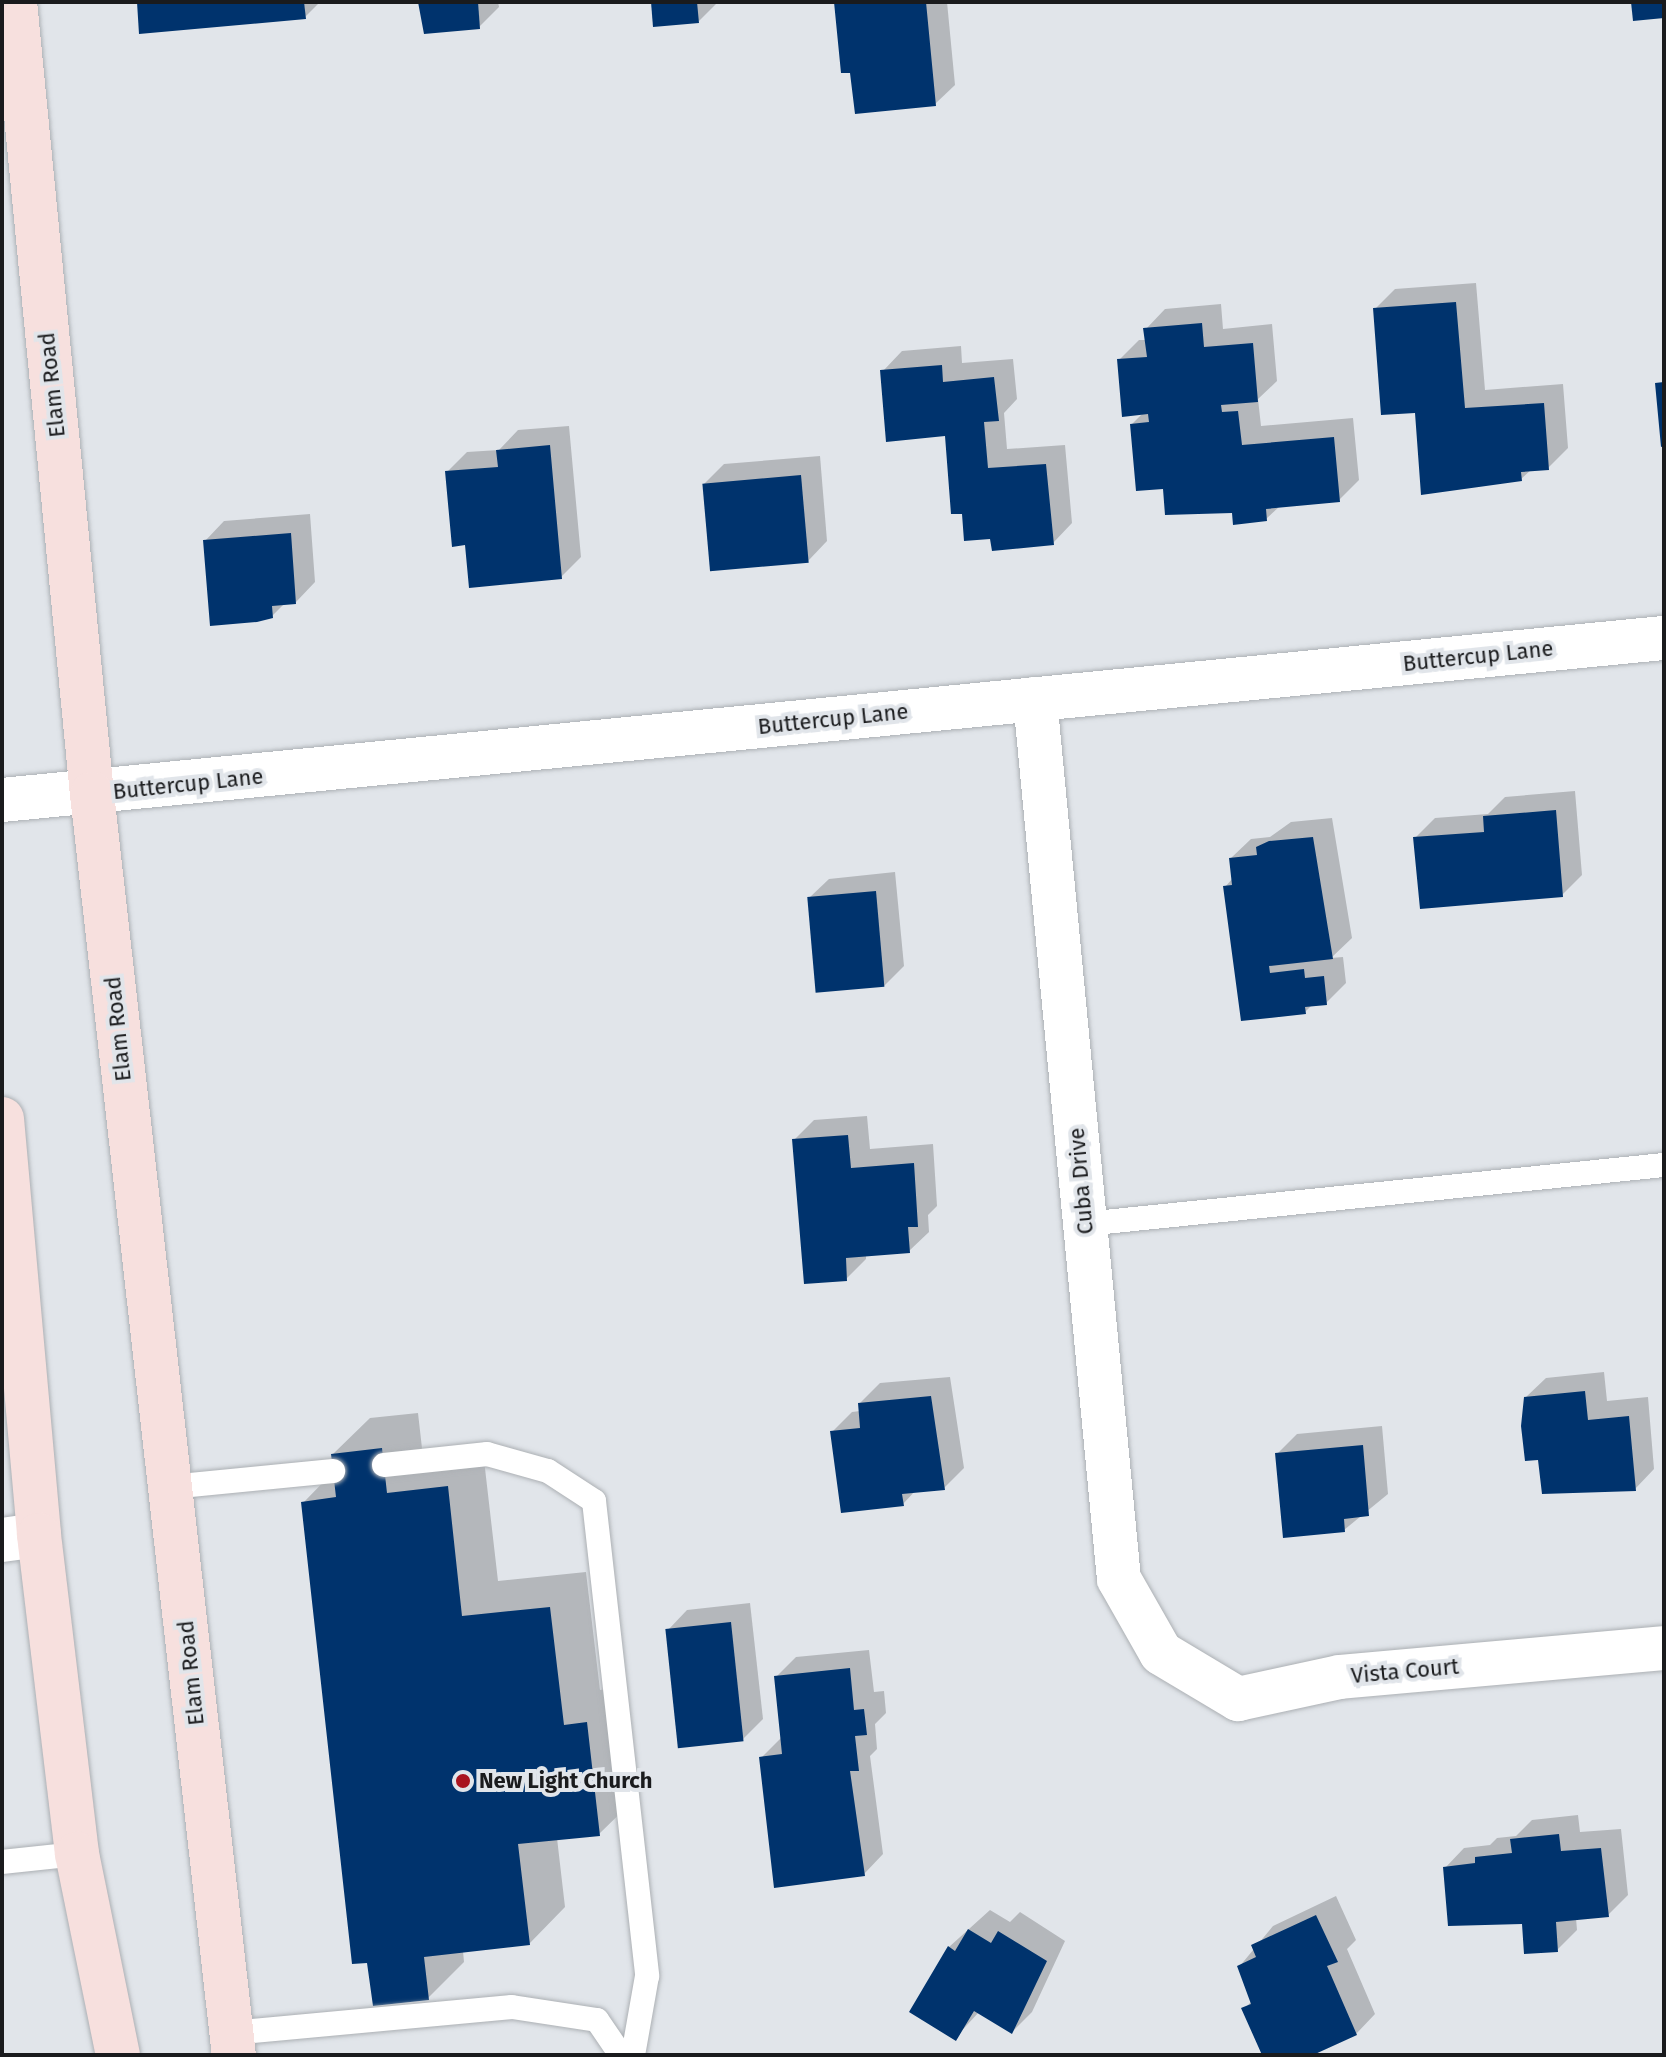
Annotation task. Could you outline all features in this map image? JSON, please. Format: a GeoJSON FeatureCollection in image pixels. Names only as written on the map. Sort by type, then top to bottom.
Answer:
{"type":"FeatureCollection","features":[{"type":"Feature","properties":{"kind":"main road","name":"Elam Road"},"geometry":{"type":"LineString","coordinates":[[15,2],[92,794],[233,2044]]}},
{"type":"Feature","properties":{"kind":"main road"},"geometry":{"type":"LineString","coordinates":[[2,1119],[20,1538],[77,1854],[118,2055]]}},
{"type":"Feature","properties":{"kind":"street","name":"Buttercup Lane"},"geometry":{"type":"LineString","coordinates":[[2,800],[92,794],[1664,638]]}},
{"type":"Feature","properties":{"kind":"street","name":"Cuba Drive"},"geometry":{"type":"LineString","coordinates":[[1035,699],[1119,1579],[1161,1653]]}},
{"type":"Feature","properties":{"kind":"street","name":"Vista Court"},"geometry":{"type":"LineString","coordinates":[[1161,1653],[1238,1699],[1340,1677],[1664,1648]]}},
{"type":"Feature","properties":{"kind":"lane"},"geometry":{"type":"LineString","coordinates":[[1085,1224],[1664,1165]]}},
{"type":"Feature","properties":{"kind":"lane"},"geometry":{"type":"LineString","coordinates":[[384,1465],[487,1454],[548,1471],[594,1501],[647,1976],[633,2055]]}},
{"type":"Feature","properties":{"kind":"lane"},"geometry":{"type":"LineString","coordinates":[[170,1487],[333,1471]]}},
{"type":"Feature","properties":{"kind":"lane"},"geometry":{"type":"LineString","coordinates":[[2,1862],[77,1854]]}},
{"type":"Feature","properties":{"kind":"lane"},"geometry":{"type":"LineString","coordinates":[[233,2044],[512,2007],[597,2020],[621,2055]]}},
{"type":"Feature","properties":{"kind":"building"},"geometry":{"type":"Polygon","coordinates":[[[137,2],[304,2],[306,19],[139,34],[137,2]]]}},
{"type":"Feature","properties":{"kind":"building"},"geometry":{"type":"Polygon","coordinates":[[[418,2],[478,2],[480,29],[424,34],[418,2]]]}},
{"type":"Feature","properties":{"kind":"building"},"geometry":{"type":"Polygon","coordinates":[[[651,2],[697,2],[699,23],[653,27],[651,2]]]}},
{"type":"Feature","properties":{"kind":"building"},"geometry":{"type":"Polygon","coordinates":[[[834,2],[926,2],[936,106],[855,114],[850,73],[841,73],[834,2]]]}},
{"type":"Feature","properties":{"kind":"building"},"geometry":{"type":"Polygon","coordinates":[[[1631,2],[1664,2],[1664,18],[1633,21],[1631,2]]]}},
{"type":"Feature","properties":{"kind":"building"},"geometry":{"type":"Polygon","coordinates":[[[1456,302],[1465,408],[1544,403],[1549,470],[1521,472],[1522,481],[1421,495],[1415,413],[1381,415],[1373,308],[1456,302]]]}},
{"type":"Feature","properties":{"kind":"building"},"geometry":{"type":"Polygon","coordinates":[[[1202,323],[1204,347],[1253,343],[1258,402],[1221,405],[1222,412],[1238,411],[1242,445],[1334,437],[1340,502],[1266,509],[1267,521],[1233,525],[1232,513],[1165,515],[1163,489],[1136,491],[1130,424],[1149,422],[1148,414],[1122,417],[1117,359],[1147,357],[1143,328],[1202,323]]]}},
{"type":"Feature","properties":{"kind":"building"},"geometry":{"type":"Polygon","coordinates":[[[942,365],[943,382],[994,377],[999,421],[984,422],[988,468],[1046,464],[1054,545],[992,551],[990,539],[964,541],[962,514],[951,514],[945,436],[886,442],[880,370],[942,365]]]}},
{"type":"Feature","properties":{"kind":"building"},"geometry":{"type":"Polygon","coordinates":[[[1664,382],[1664,446],[1661,447],[1655,383],[1664,382]]]}},
{"type":"Feature","properties":{"kind":"building"},"geometry":{"type":"Polygon","coordinates":[[[550,445],[562,579],[469,588],[465,545],[452,547],[445,471],[498,467],[496,450],[550,445]]]}},
{"type":"Feature","properties":{"kind":"building"},"geometry":{"type":"Polygon","coordinates":[[[801,475],[809,563],[710,571],[702,484],[801,475]]]}},
{"type":"Feature","properties":{"kind":"building"},"geometry":{"type":"Polygon","coordinates":[[[291,533],[296,604],[272,606],[273,618],[210,626],[203,540],[291,533]]]}},
{"type":"Feature","properties":{"kind":"building"},"geometry":{"type":"Polygon","coordinates":[[[1556,810],[1563,897],[1420,909],[1413,837],[1484,832],[1483,816],[1556,810]]]}},
{"type":"Feature","properties":{"kind":"building"},"geometry":{"type":"Polygon","coordinates":[[[1313,837],[1333,959],[1269,966],[1270,973],[1304,969],[1305,978],[1324,976],[1327,1005],[1305,1007],[1306,1014],[1241,1021],[1223,886],[1232,885],[1229,858],[1257,855],[1256,847],[1269,841],[1313,837]]]}},
{"type":"Feature","properties":{"kind":"building"},"geometry":{"type":"Polygon","coordinates":[[[876,891],[884,987],[816,993],[807,897],[876,891]]]}},
{"type":"Feature","properties":{"kind":"building"},"geometry":{"type":"Polygon","coordinates":[[[848,1135],[851,1168],[914,1163],[918,1227],[908,1227],[910,1253],[846,1258],[847,1281],[804,1284],[792,1139],[848,1135]]]}},
{"type":"Feature","properties":{"kind":"building"},"geometry":{"type":"Polygon","coordinates":[[[1585,1391],[1588,1420],[1629,1416],[1636,1491],[1542,1494],[1538,1460],[1525,1461],[1521,1426],[1524,1397],[1585,1391]]]}},
{"type":"Feature","properties":{"kind":"building"},"geometry":{"type":"Polygon","coordinates":[[[931,1396],[945,1490],[902,1494],[904,1506],[841,1513],[830,1431],[860,1428],[858,1403],[931,1396]]]}},
{"type":"Feature","properties":{"kind":"building"},"geometry":{"type":"Polygon","coordinates":[[[1363,1445],[1369,1516],[1344,1519],[1345,1532],[1283,1538],[1275,1453],[1363,1445]]]}},
{"type":"Feature","properties":{"kind":"building","name":"New Light Church"},"geometry":{"type":"Polygon","coordinates":[[[382,1448],[387,1493],[448,1486],[462,1616],[550,1607],[564,1725],[587,1722],[600,1836],[518,1844],[530,1945],[424,1957],[429,2000],[373,2006],[367,1963],[352,1964],[301,1502],[336,1497],[331,1454],[382,1448]]]}},
{"type":"Feature","properties":{"kind":"building"},"geometry":{"type":"Polygon","coordinates":[[[731,1622],[744,1741],[678,1748],[665,1629],[731,1622]]]}},
{"type":"Feature","properties":{"kind":"building"},"geometry":{"type":"Polygon","coordinates":[[[850,1668],[854,1710],[864,1709],[867,1735],[855,1736],[859,1771],[850,1771],[865,1876],[774,1888],[759,1757],[782,1754],[774,1676],[850,1668]]]}},
{"type":"Feature","properties":{"kind":"building"},"geometry":{"type":"Polygon","coordinates":[[[1559,1834],[1561,1851],[1601,1848],[1609,1917],[1556,1922],[1558,1952],[1524,1954],[1522,1924],[1448,1926],[1443,1867],[1475,1863],[1475,1857],[1512,1853],[1510,1839],[1559,1834]]]}},
{"type":"Feature","properties":{"kind":"building"},"geometry":{"type":"Polygon","coordinates":[[[1316,1915],[1338,1962],[1327,1966],[1357,2035],[1313,2055],[1262,2055],[1241,2008],[1251,2004],[1237,1966],[1256,1957],[1251,1945],[1316,1915]]]}},
{"type":"Feature","properties":{"kind":"building"},"geometry":{"type":"Polygon","coordinates":[[[968,1929],[991,1943],[998,1931],[1047,1961],[1012,2034],[974,2011],[956,2041],[909,2012],[948,1946],[955,1951],[968,1929]]]}},
{"type":"Feature","properties":{"kind":"place","name":"New Light Church"},"geometry":{"type":"Point","coordinates":[463,1781]}}]}
